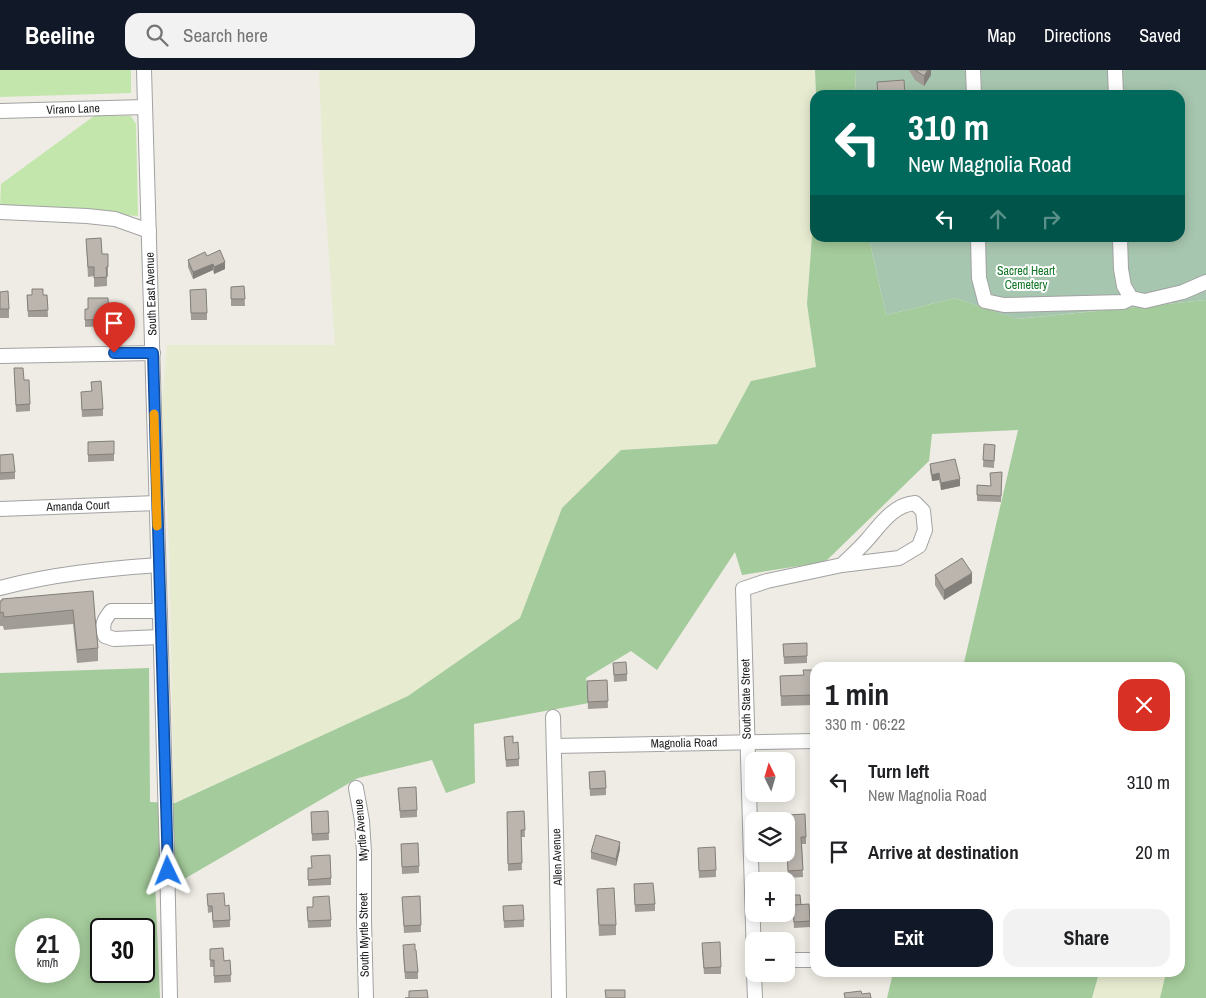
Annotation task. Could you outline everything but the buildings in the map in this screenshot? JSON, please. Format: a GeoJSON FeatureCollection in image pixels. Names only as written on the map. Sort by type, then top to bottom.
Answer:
{"type":"FeatureCollection","features":[{"type":"Feature","properties":{"kind":"street","name":"South East Avenue"},"geometry":{"type":"LineString","coordinates":[[144,70],[170,998]]}},
{"type":"Feature","properties":{"kind":"street"},"geometry":{"type":"LineString","coordinates":[[973,70],[974,90]]}},
{"type":"Feature","properties":{"kind":"street"},"geometry":{"type":"LineString","coordinates":[[1115,70],[1116,90]]}},
{"type":"Feature","properties":{"kind":"street","name":"Virano Lane"},"geometry":{"type":"LineString","coordinates":[[0,111],[145,107]]}},
{"type":"Feature","properties":{"kind":"street"},"geometry":{"type":"LineString","coordinates":[[0,212],[115,219],[149,231]]}},
{"type":"Feature","properties":{"kind":"street"},"geometry":{"type":"LineString","coordinates":[[978,242],[979,278],[984,301],[1004,305],[1123,302],[1131,298],[1145,301],[1183,292],[1206,282]]}},
{"type":"Feature","properties":{"kind":"street"},"geometry":{"type":"LineString","coordinates":[[1120,242],[1124,286],[1131,298]]}},
{"type":"Feature","properties":{"kind":"street"},"geometry":{"type":"LineString","coordinates":[[0,356],[153,353]]}},
{"type":"Feature","properties":{"kind":"street","name":"Amanda Court"},"geometry":{"type":"LineString","coordinates":[[0,509],[157,503]]}},
{"type":"Feature","properties":{"kind":"street"},"geometry":{"type":"LineString","coordinates":[[906,503],[915,503],[923,511],[925,530],[919,546],[899,558],[842,565],[889,515],[906,503]]}},
{"type":"Feature","properties":{"kind":"street"},"geometry":{"type":"LineString","coordinates":[[0,588],[95,570],[158,565]]}},
{"type":"Feature","properties":{"kind":"street","name":"South State Street"},"geometry":{"type":"LineString","coordinates":[[753,932],[743,589],[767,581],[842,565]]}},
{"type":"Feature","properties":{"kind":"street"},"geometry":{"type":"LineString","coordinates":[[160,611],[111,611],[105,618],[102,628],[105,636],[114,639],[160,637]]}},
{"type":"Feature","properties":{"kind":"street","name":"Allen Avenue"},"geometry":{"type":"LineString","coordinates":[[553,717],[558,874],[558,998]]}},
{"type":"Feature","properties":{"kind":"street","name":"Magnolia Road"},"geometry":{"type":"LineString","coordinates":[[554,746],[810,741]]}},
{"type":"Feature","properties":{"kind":"street","name":"Myrtle Avenue"},"geometry":{"type":"LineString","coordinates":[[356,788],[362,820],[364,872]]}},
{"type":"Feature","properties":{"kind":"street","name":"South Myrtle Street"},"geometry":{"type":"LineString","coordinates":[[364,872],[366,998]]}},
{"type":"Feature","properties":{"kind":"street"},"geometry":{"type":"LineString","coordinates":[[795,960],[810,960]]}},
{"type":"Feature","properties":{"kind":"street"},"geometry":{"type":"LineString","coordinates":[[754,982],[755,998]]}},
{"type":"Feature","properties":{"kind":"green space"},"geometry":{"type":"Polygon","coordinates":[[[0,70],[131,70],[131,93],[0,97],[0,70]]]}},
{"type":"Feature","properties":{"kind":"green space"},"geometry":{"type":"Polygon","coordinates":[[[319,70],[815,70],[815,90],[810,90],[810,242],[812,242],[807,304],[816,367],[751,381],[717,444],[621,450],[562,508],[520,618],[408,696],[174,803],[169,547],[162,403],[167,345],[335,345],[323,170],[319,70]]]}},
{"type":"Feature","properties":{"kind":"green space"},"geometry":{"type":"Polygon","coordinates":[[[815,70],[856,70],[855,90],[816,90],[815,70]]]}},
{"type":"Feature","properties":{"kind":"green space","name":"Sacred Heart Cemetery"},"geometry":{"type":"Polygon","coordinates":[[[856,70],[1206,70],[1206,300],[1016,319],[955,298],[886,315],[870,242],[1185,242],[1185,90],[855,90],[856,70]]]}},
{"type":"Feature","properties":{"kind":"green space"},"geometry":{"type":"Polygon","coordinates":[[[94,116],[131,116],[136,124],[138,216],[0,208],[1,184],[94,116]]]}},
{"type":"Feature","properties":{"kind":"green space"},"geometry":{"type":"Polygon","coordinates":[[[812,242],[870,242],[886,315],[955,298],[1017,319],[1206,300],[1206,998],[1160,998],[1165,977],[1185,977],[1185,662],[964,662],[1018,430],[932,434],[929,461],[825,562],[742,575],[735,552],[657,670],[631,651],[586,678],[589,703],[474,724],[475,783],[446,793],[432,760],[358,778],[179,882],[155,882],[160,998],[0,998],[0,673],[149,668],[150,802],[175,803],[408,696],[520,618],[562,508],[621,450],[717,444],[751,381],[816,367],[807,304],[812,242]]]}},
{"type":"Feature","properties":{"kind":"green space"},"geometry":{"type":"Polygon","coordinates":[[[892,977],[1098,977],[1092,998],[887,998],[892,977]]]}},
{"type":"Feature","properties":{"kind":"green space"},"geometry":{"type":"Polygon","coordinates":[[[1098,977],[1165,977],[1160,998],[1092,998],[1098,977]]]}},
{"type":"Feature","properties":{"kind":"slow traffic"},"geometry":{"type":"LineString","coordinates":[[154,414],[157,526]]}},
{"type":"Feature","properties":{"kind":"route"},"geometry":{"type":"LineString","coordinates":[[114,353],[153,353],[168,871]]}}]}
